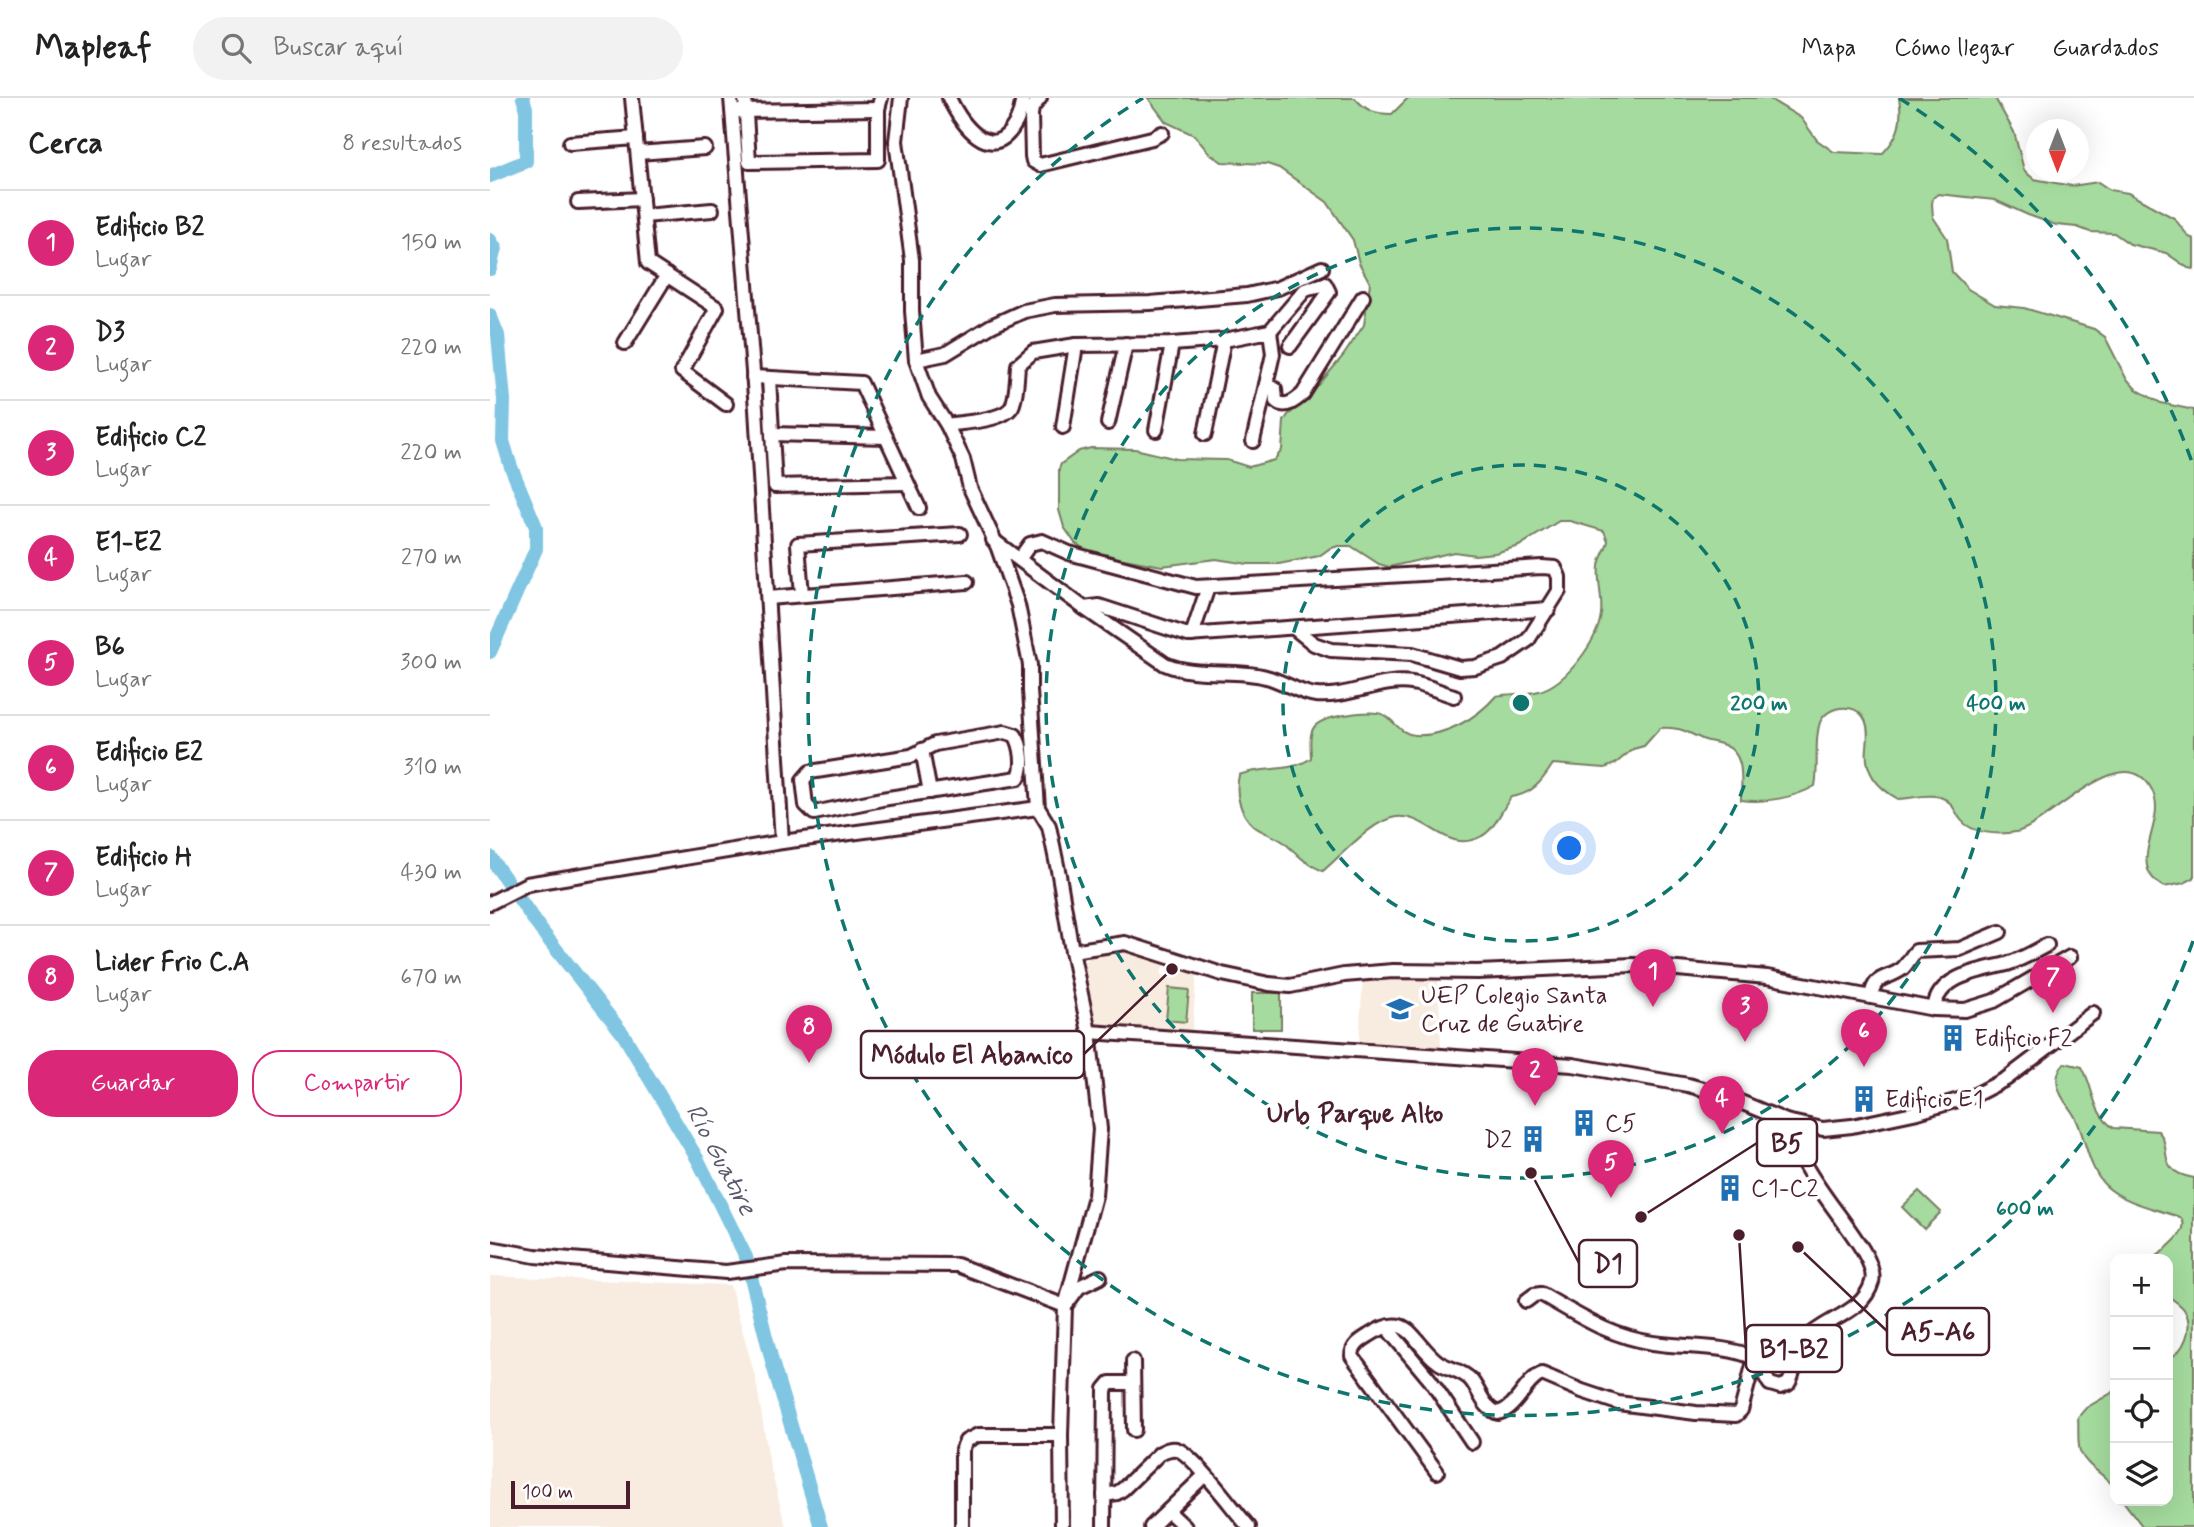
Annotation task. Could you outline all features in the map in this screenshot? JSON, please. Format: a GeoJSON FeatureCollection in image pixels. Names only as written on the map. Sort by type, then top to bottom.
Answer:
{"type":"FeatureCollection","features":[{"type":"Feature","properties":{"kind":"street"},"geometry":{"type":"LineString","coordinates":[[632,98],[648,263],[717,308],[682,371],[726,404]]}},
{"type":"Feature","properties":{"kind":"street"},"geometry":{"type":"LineString","coordinates":[[949,98],[971,131],[980,139],[990,142],[1001,139],[1010,132],[1018,117],[1023,98]]}},
{"type":"Feature","properties":{"kind":"street"},"geometry":{"type":"LineString","coordinates":[[1040,98],[1032,108],[1031,115],[1032,156],[1033,161],[1040,165],[1152,138],[1162,133]]}},
{"type":"Feature","properties":{"kind":"street"},"geometry":{"type":"LineString","coordinates":[[902,100],[896,141],[912,260],[916,360],[929,397],[963,458],[971,488],[1018,605],[1030,665],[1038,808],[1049,826],[1089,1032],[1100,1129],[1095,1196],[1065,1306],[1061,1435],[1062,1527]]}},
{"type":"Feature","properties":{"kind":"street"},"geometry":{"type":"LineString","coordinates":[[746,104],[749,162],[878,160],[879,104],[746,104],[731,105],[753,377],[782,842]]}},
{"type":"Feature","properties":{"kind":"street"},"geometry":{"type":"LineString","coordinates":[[570,143],[636,138]]}},
{"type":"Feature","properties":{"kind":"street"},"geometry":{"type":"LineString","coordinates":[[638,153],[705,148]]}},
{"type":"Feature","properties":{"kind":"street"},"geometry":{"type":"LineString","coordinates":[[578,202],[642,199]]}},
{"type":"Feature","properties":{"kind":"street"},"geometry":{"type":"LineString","coordinates":[[644,216],[712,210]]}},
{"type":"Feature","properties":{"kind":"street"},"geometry":{"type":"LineString","coordinates":[[916,360],[945,354],[991,326],[1024,311],[1055,305],[1150,303],[1247,295],[1278,288],[1322,268]]}},
{"type":"Feature","properties":{"kind":"street"},"geometry":{"type":"LineString","coordinates":[[625,343],[667,275]]}},
{"type":"Feature","properties":{"kind":"street"},"geometry":{"type":"LineString","coordinates":[[947,425],[1005,415],[1013,405],[1018,365],[1032,352],[1076,345],[1172,344],[1224,340],[1270,331],[1305,290],[1325,285],[1329,292],[1290,346]]}},
{"type":"Feature","properties":{"kind":"street"},"geometry":{"type":"LineString","coordinates":[[1266,385],[1275,389],[1276,401],[1281,404],[1287,404],[1303,394],[1363,297]]}},
{"type":"Feature","properties":{"kind":"street"},"geometry":{"type":"LineString","coordinates":[[1254,441],[1273,354],[1270,331]]}},
{"type":"Feature","properties":{"kind":"street"},"geometry":{"type":"LineString","coordinates":[[1205,434],[1224,340]]}},
{"type":"Feature","properties":{"kind":"street"},"geometry":{"type":"LineString","coordinates":[[1108,423],[1126,344]]}},
{"type":"Feature","properties":{"kind":"street"},"geometry":{"type":"LineString","coordinates":[[1156,430],[1172,344]]}},
{"type":"Feature","properties":{"kind":"street"},"geometry":{"type":"LineString","coordinates":[[1063,427],[1076,345]]}},
{"type":"Feature","properties":{"kind":"street"},"geometry":{"type":"LineString","coordinates":[[753,377],[861,383],[919,508]]}},
{"type":"Feature","properties":{"kind":"street"},"geometry":{"type":"LineString","coordinates":[[769,378],[775,486],[907,483]]}},
{"type":"Feature","properties":{"kind":"street"},"geometry":{"type":"LineString","coordinates":[[772,435],[886,437]]}},
{"type":"Feature","properties":{"kind":"street"},"geometry":{"type":"LineString","coordinates":[[802,595],[799,544],[960,534]]}},
{"type":"Feature","properties":{"kind":"street"},"geometry":{"type":"LineString","coordinates":[[993,539],[1084,608],[1165,664],[1178,670],[1268,677],[1297,691],[1315,695],[1334,695],[1412,683],[1454,696]]}},
{"type":"Feature","properties":{"kind":"street"},"geometry":{"type":"LineString","coordinates":[[1020,558],[1030,544],[1041,541],[1069,554],[1196,587],[1542,567],[1555,568],[1559,577],[1559,591],[1528,640],[1502,658],[1475,667],[1460,668],[1412,654],[1331,650],[1314,644],[1294,628]]}},
{"type":"Feature","properties":{"kind":"street"},"geometry":{"type":"LineString","coordinates":[[768,598],[967,583]]}},
{"type":"Feature","properties":{"kind":"street"},"geometry":{"type":"LineString","coordinates":[[1192,635],[1208,587]]}},
{"type":"Feature","properties":{"kind":"street"},"geometry":{"type":"LineString","coordinates":[[1084,608],[1099,606],[1192,635],[1549,609]]}},
{"type":"Feature","properties":{"kind":"street"},"geometry":{"type":"LineString","coordinates":[[1005,732],[1015,735],[1019,741],[1022,771],[1018,779],[814,813],[806,805],[803,780],[806,774],[911,756],[922,750],[936,744],[1005,732]]}},
{"type":"Feature","properties":{"kind":"street"},"geometry":{"type":"LineString","coordinates":[[922,750],[930,792]]}},
{"type":"Feature","properties":{"kind":"street"},"geometry":{"type":"LineString","coordinates":[[779,780],[803,780]]}},
{"type":"Feature","properties":{"kind":"street"},"geometry":{"type":"LineString","coordinates":[[490,903],[527,884],[782,842],[1038,808]]}},
{"type":"Feature","properties":{"kind":"street"},"geometry":{"type":"LineString","coordinates":[[1871,997],[1873,985],[1901,969],[1916,951],[1960,949],[2000,932]]}},
{"type":"Feature","properties":{"kind":"street"},"geometry":{"type":"LineString","coordinates":[[1072,951],[1125,943],[1222,974],[1290,986],[1344,975],[1393,971],[1478,972],[1633,965],[1767,977],[1934,1009],[1965,1010],[1994,1001],[2070,957]]}},
{"type":"Feature","properties":{"kind":"street"},"geometry":{"type":"LineString","coordinates":[[1934,1009],[1937,995],[1945,986],[1977,970],[2008,964],[2047,945]]}},
{"type":"Feature","properties":{"kind":"street"},"geometry":{"type":"LineString","coordinates":[[1089,1032],[1573,1065],[1688,1085],[1721,1094],[1793,1123],[1823,1129],[1852,1126],[1918,1112],[1975,1095],[2006,1079],[2093,1013]]}},
{"type":"Feature","properties":{"kind":"street"},"geometry":{"type":"LineString","coordinates":[[1526,1301],[1541,1294],[1582,1320],[1630,1339],[1678,1347],[1721,1350],[1755,1358],[1760,1362],[1770,1384],[1780,1387],[1788,1384],[1793,1376],[1796,1356],[1803,1343],[1854,1308],[1872,1281],[1870,1262],[1819,1187],[1797,1149],[1793,1123]]}},
{"type":"Feature","properties":{"kind":"street"},"geometry":{"type":"LineString","coordinates":[[490,1248],[535,1256],[736,1272],[787,1264],[957,1265],[1065,1306]]}},
{"type":"Feature","properties":{"kind":"street"},"geometry":{"type":"LineString","coordinates":[[1065,1306],[1079,1287],[1100,1277]]}},
{"type":"Feature","properties":{"kind":"street"},"geometry":{"type":"LineString","coordinates":[[1390,1326],[1391,1333],[1431,1381],[1472,1442]]}},
{"type":"Feature","properties":{"kind":"street"},"geometry":{"type":"LineString","coordinates":[[1437,1472],[1352,1356],[1353,1349],[1362,1340],[1381,1327],[1409,1330],[1435,1359],[1470,1379],[1487,1406],[1498,1413],[1508,1409],[1534,1378],[1542,1374],[1618,1403],[1736,1415],[1740,1413],[1755,1358]]}},
{"type":"Feature","properties":{"kind":"street"},"geometry":{"type":"LineString","coordinates":[[1133,1361],[1134,1430]]}},
{"type":"Feature","properties":{"kind":"street"},"geometry":{"type":"LineString","coordinates":[[1104,1527],[1105,1389],[1110,1383],[1133,1382]]}},
{"type":"Feature","properties":{"kind":"street"},"geometry":{"type":"LineString","coordinates":[[962,1527],[962,1450],[966,1441],[978,1435],[1061,1435]]}},
{"type":"Feature","properties":{"kind":"street"},"geometry":{"type":"LineString","coordinates":[[1104,1495],[1118,1493],[1160,1453],[1167,1450],[1183,1452],[1249,1527]]}},
{"type":"Feature","properties":{"kind":"street"},"geometry":{"type":"LineString","coordinates":[[1151,1527],[1205,1475]]}},
{"type":"Feature","properties":{"kind":"street"},"geometry":{"type":"LineString","coordinates":[[1168,1511],[1185,1527]]}},
{"type":"Feature","properties":{"kind":"shaded area"},"geometry":{"type":"Polygon","coordinates":[[[1126,952],[1165,961],[1161,975],[1175,979],[1179,965],[1197,971],[1192,1034],[1092,1027],[1081,965],[1092,956],[1126,952]]]}},
{"type":"Feature","properties":{"kind":"shaded area","name":"UEP Colegio Santa Cruz de Guatire"},"geometry":{"type":"Polygon","coordinates":[[[1438,974],[1441,1047],[1359,1043],[1363,975],[1438,974]]]}},
{"type":"Feature","properties":{"kind":"shaded area"},"geometry":{"type":"Polygon","coordinates":[[[490,1276],[730,1285],[756,1380],[770,1466],[786,1527],[490,1527],[490,1276]]]}},
{"type":"Feature","properties":{"kind":"green space"},"geometry":{"type":"Polygon","coordinates":[[[1148,98],[1355,98],[1371,111],[1392,114],[1408,98],[1768,98],[1801,118],[1817,140],[1834,152],[1882,154],[1898,128],[1899,98],[1995,98],[2014,132],[2026,172],[2026,182],[2050,182],[2072,186],[2098,182],[2110,190],[2128,193],[2174,218],[2189,237],[2194,239],[2194,269],[2188,268],[2166,253],[2130,244],[2114,233],[2090,232],[2077,227],[2056,225],[1995,200],[1938,194],[1933,198],[1932,204],[1933,217],[1947,238],[1952,272],[1968,289],[1995,305],[2024,308],[2094,329],[2105,337],[2126,378],[2136,389],[2161,403],[2194,410],[2194,878],[2164,887],[2152,878],[2147,867],[2147,855],[2156,803],[2152,790],[2139,775],[2123,772],[2105,777],[2030,826],[2016,832],[1979,831],[1966,825],[1951,804],[1940,797],[1898,799],[1878,784],[1868,764],[1868,733],[1865,720],[1861,714],[1848,708],[1833,710],[1822,719],[1819,726],[1815,786],[1779,799],[1741,800],[1741,768],[1731,749],[1682,730],[1660,728],[1644,746],[1633,749],[1615,764],[1605,768],[1553,764],[1536,786],[1511,797],[1487,833],[1470,841],[1448,838],[1418,821],[1396,817],[1367,831],[1323,871],[1308,863],[1284,842],[1257,828],[1249,821],[1239,802],[1239,775],[1294,766],[1311,758],[1311,733],[1320,722],[1348,715],[1378,713],[1410,734],[1438,733],[1470,719],[1496,696],[1539,691],[1560,680],[1579,660],[1599,625],[1599,566],[1608,541],[1604,531],[1570,521],[1559,521],[1519,546],[1495,553],[1475,555],[1454,552],[1389,567],[1379,564],[1351,546],[1338,546],[1319,556],[1279,564],[1248,564],[1216,559],[1162,566],[1091,553],[1075,543],[1064,527],[1059,510],[1061,464],[1079,451],[1091,448],[1135,449],[1177,459],[1227,460],[1249,467],[1274,460],[1282,450],[1284,421],[1288,415],[1308,398],[1343,356],[1364,325],[1370,283],[1359,263],[1353,240],[1327,202],[1279,168],[1267,164],[1222,162],[1209,153],[1194,135],[1166,122],[1148,98]]]}},
{"type":"Feature","properties":{"kind":"green space"},"geometry":{"type":"Polygon","coordinates":[[[1169,988],[1189,990],[1186,1022],[1166,1020],[1169,988]]]}},
{"type":"Feature","properties":{"kind":"green space"},"geometry":{"type":"Polygon","coordinates":[[[1252,993],[1281,993],[1281,1029],[1252,1029],[1252,993]]]}},
{"type":"Feature","properties":{"kind":"green space"},"geometry":{"type":"Polygon","coordinates":[[[2065,1063],[2082,1067],[2097,1108],[2107,1122],[2114,1128],[2158,1131],[2173,1170],[2194,1178],[2194,1527],[2143,1527],[2127,1506],[2173,1506],[2173,1356],[2186,1339],[2188,1318],[2184,1309],[2173,1300],[2173,1254],[2160,1254],[2180,1234],[2183,1222],[2180,1217],[2141,1205],[2105,1185],[2091,1163],[2077,1121],[2058,1087],[2061,1068],[2065,1063]]]}},
{"type":"Feature","properties":{"kind":"green space"},"geometry":{"type":"Polygon","coordinates":[[[1919,1191],[1941,1212],[1924,1229],[1902,1207],[1919,1191]]]}},
{"type":"Feature","properties":{"kind":"green space"},"geometry":{"type":"Polygon","coordinates":[[[2110,1394],[2110,1483],[2091,1466],[2080,1451],[2078,1417],[2086,1408],[2110,1394]]]}},
{"type":"Feature","properties":{"kind":"waterway","name":"Río Guatire"},"geometry":{"type":"LineString","coordinates":[[490,176],[526,161],[526,108],[523,98]]}},
{"type":"Feature","properties":{"kind":"waterway","name":"Río Guatire"},"geometry":{"type":"LineString","coordinates":[[490,240],[495,248],[490,269]]}},
{"type":"Feature","properties":{"kind":"waterway","name":"Río Guatire"},"geometry":{"type":"LineString","coordinates":[[490,315],[498,335],[504,400],[503,441],[536,527],[536,549],[490,652]]}},
{"type":"Feature","properties":{"kind":"waterway","name":"Río Guatire"},"geometry":{"type":"LineString","coordinates":[[490,857],[541,930],[623,1034],[698,1160],[746,1257],[773,1365],[821,1527]]}},
{"type":"Feature","properties":{"kind":"place","name":"Módulo El Abanico"},"geometry":{"type":"Point","coordinates":[1172,969]}},
{"type":"Feature","properties":{"kind":"place","name":"Edificio B2"},"geometry":{"type":"Point","coordinates":[1653,1007]}},
{"type":"Feature","properties":{"kind":"place","name":"UEP Colegio Santa Cruz de Guatire"},"geometry":{"type":"Point","coordinates":[1400,1009]}},
{"type":"Feature","properties":{"kind":"place","name":"Edificio H"},"geometry":{"type":"Point","coordinates":[2053,1013]}},
{"type":"Feature","properties":{"kind":"place","name":"Edificio F2"},"geometry":{"type":"Point","coordinates":[1953,1038]}},
{"type":"Feature","properties":{"kind":"place","name":"Edificio C2"},"geometry":{"type":"Point","coordinates":[1745,1042]}},
{"type":"Feature","properties":{"kind":"place","name":"Lider Frio C.A"},"geometry":{"type":"Point","coordinates":[809,1063]}},
{"type":"Feature","properties":{"kind":"place","name":"Edificio E2"},"geometry":{"type":"Point","coordinates":[1864,1067]}},
{"type":"Feature","properties":{"kind":"place","name":"Edificio E1"},"geometry":{"type":"Point","coordinates":[1864,1099]}},
{"type":"Feature","properties":{"kind":"place","name":"D3"},"geometry":{"type":"Point","coordinates":[1535,1106]}},
{"type":"Feature","properties":{"kind":"place","name":"C5"},"geometry":{"type":"Point","coordinates":[1584,1123]}},
{"type":"Feature","properties":{"kind":"place","name":"E1-E2"},"geometry":{"type":"Point","coordinates":[1722,1134]}},
{"type":"Feature","properties":{"kind":"place","name":"D2"},"geometry":{"type":"Point","coordinates":[1533,1139]}},
{"type":"Feature","properties":{"kind":"place","name":"D1"},"geometry":{"type":"Point","coordinates":[1531,1173]}},
{"type":"Feature","properties":{"kind":"place","name":"C1-C2"},"geometry":{"type":"Point","coordinates":[1730,1188]}},
{"type":"Feature","properties":{"kind":"place","name":"B6"},"geometry":{"type":"Point","coordinates":[1611,1198]}},
{"type":"Feature","properties":{"kind":"place","name":"B5"},"geometry":{"type":"Point","coordinates":[1641,1217]}},
{"type":"Feature","properties":{"kind":"place","name":"B1-B2"},"geometry":{"type":"Point","coordinates":[1739,1235]}},
{"type":"Feature","properties":{"kind":"place","name":"A5-A6"},"geometry":{"type":"Point","coordinates":[1798,1247]}},
{"type":"Feature","properties":{"kind":"district","name":"Urb Parque Alto"},"geometry":{"type":"Point","coordinates":[1355,1113]}}]}
